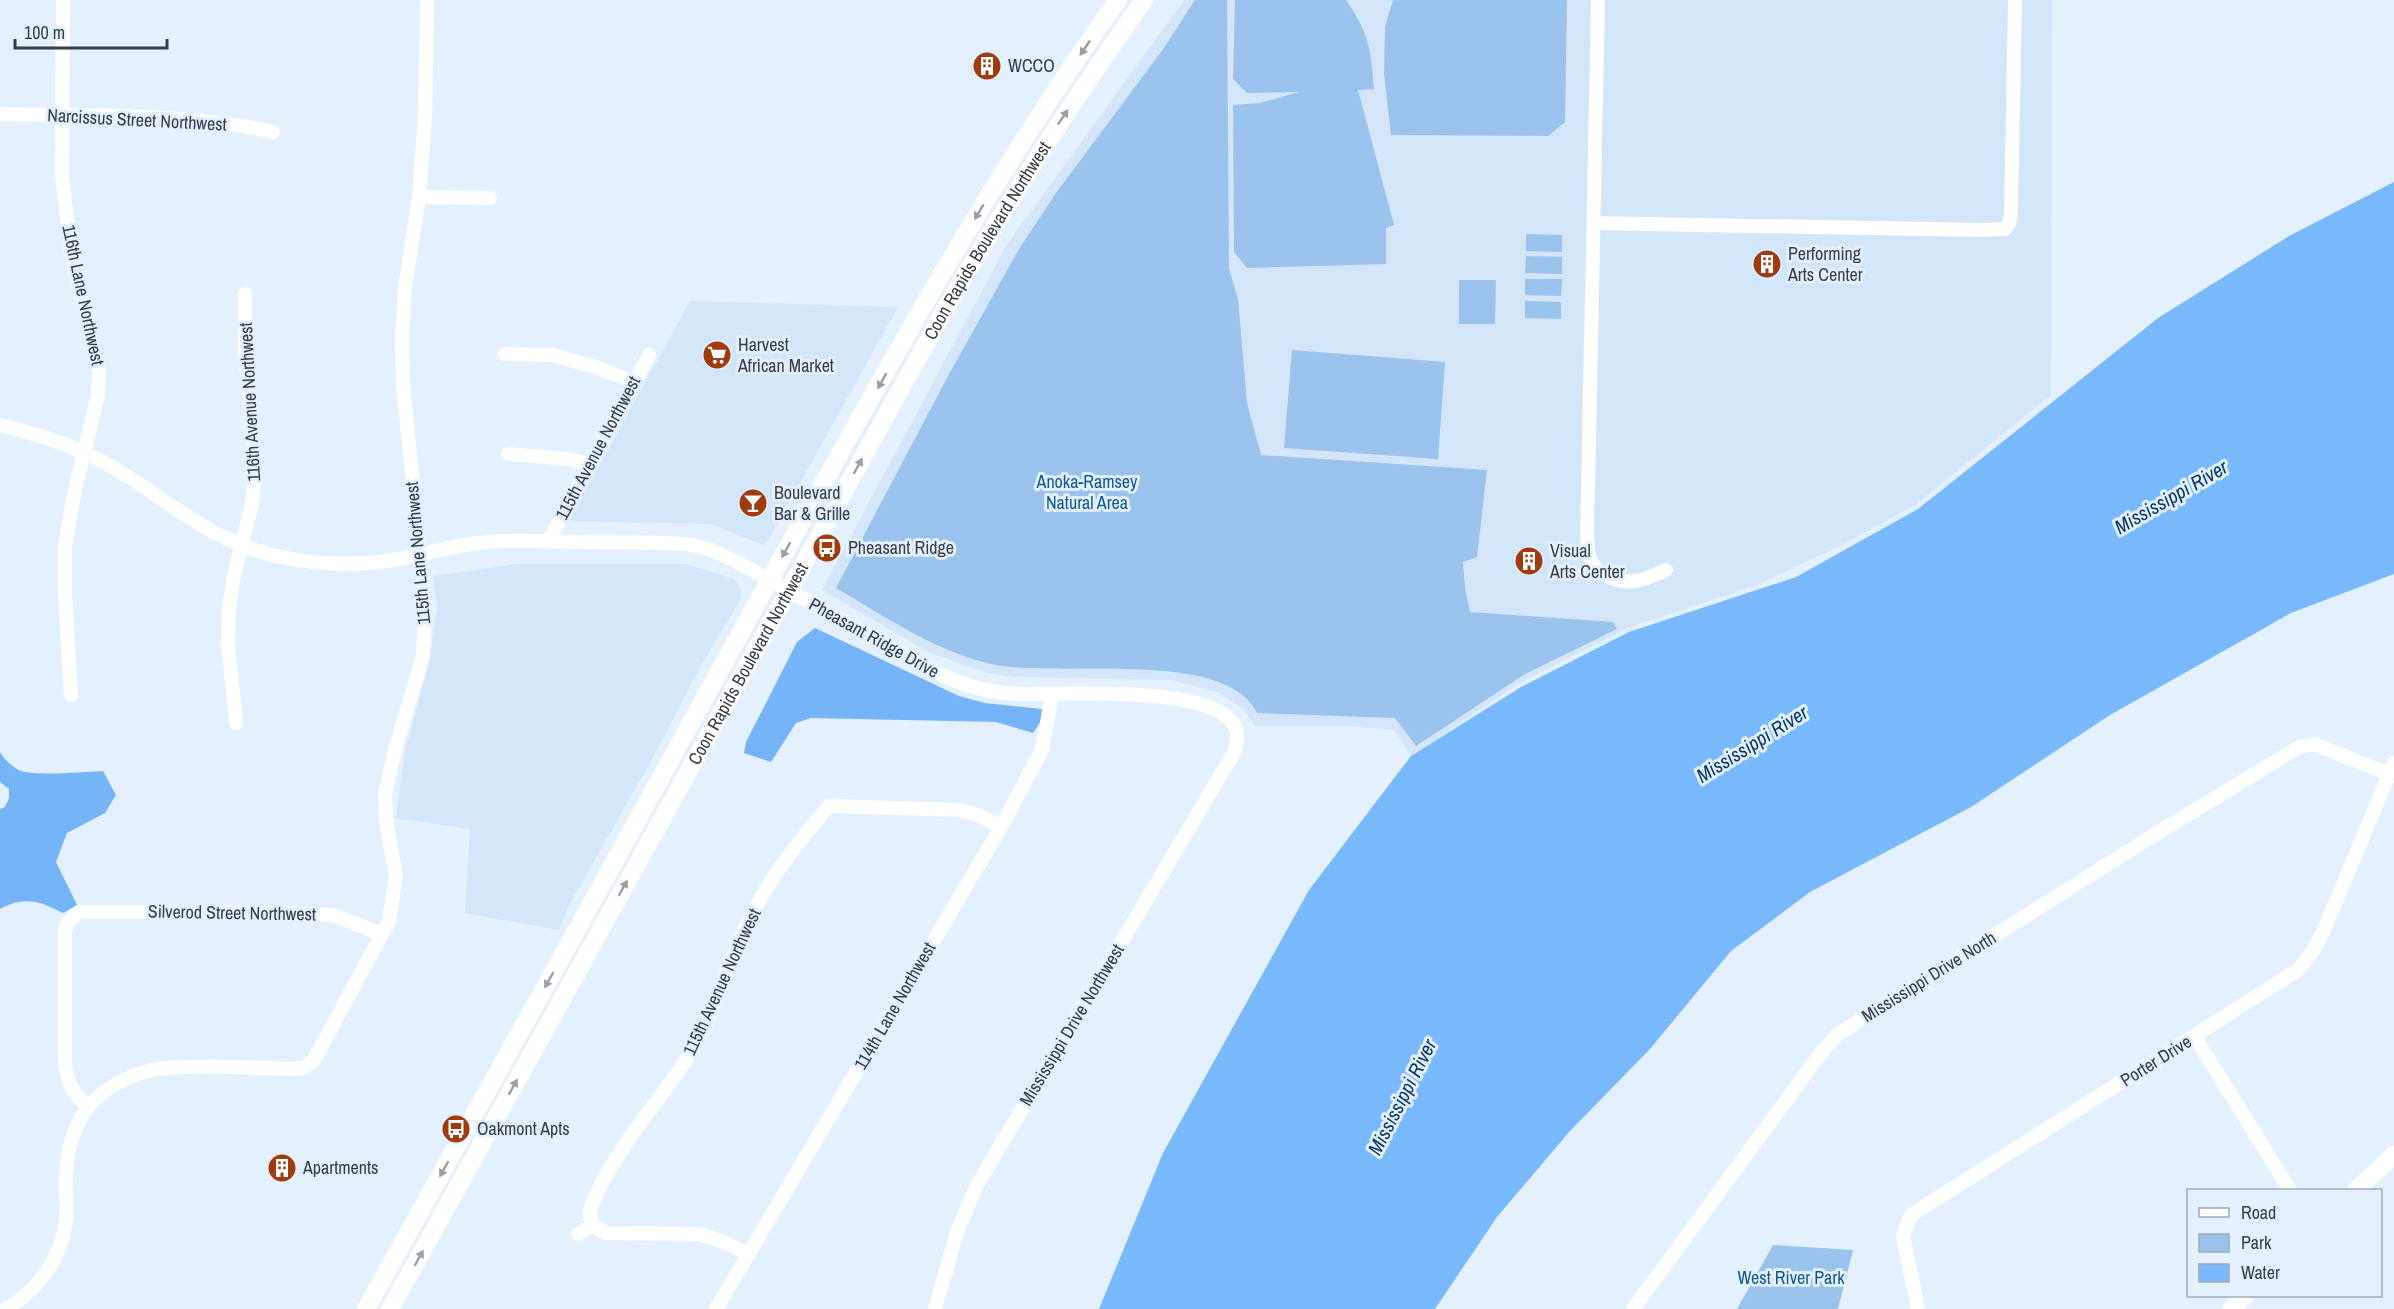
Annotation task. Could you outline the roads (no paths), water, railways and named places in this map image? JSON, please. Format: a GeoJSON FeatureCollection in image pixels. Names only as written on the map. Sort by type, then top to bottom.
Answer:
{"type":"FeatureCollection","features":[{"type":"Feature","properties":{"kind":"main road","name":"Coon Rapids Boulevard Northwest"},"geometry":{"type":"LineString","coordinates":[[366,1309],[770,580],[950,261],[1005,168],[1118,0]]}},
{"type":"Feature","properties":{"kind":"main road","name":"Coon Rapids Boulevard Northwest"},"geometry":{"type":"LineString","coordinates":[[390,1309],[1004,207],[1051,134],[1144,0]]}},
{"type":"Feature","properties":{"kind":"main road"},"geometry":{"type":"LineString","coordinates":[[2358,1189],[2394,1155]]}},
{"type":"Feature","properties":{"kind":"main road"},"geometry":{"type":"LineString","coordinates":[[2231,1309],[2244,1297]]}},
{"type":"Feature","properties":{"kind":"street","name":"116th Lane Northwest"},"geometry":{"type":"LineString","coordinates":[[63,0],[62,176],[71,252],[99,372],[98,395],[70,509],[64,571],[71,695]]}},
{"type":"Feature","properties":{"kind":"street","name":"115th Lane Northwest"},"geometry":{"type":"LineString","coordinates":[[87,1106],[126,1077],[159,1068],[293,1069],[305,1067],[314,1060],[389,921],[396,875],[386,822],[385,794],[396,746],[423,656],[425,603],[403,386],[402,335],[405,288],[419,196],[425,116],[427,0]]}},
{"type":"Feature","properties":{"kind":"street"},"geometry":{"type":"LineString","coordinates":[[1598,0],[1588,490],[1589,556],[1595,567],[1610,578],[1620,581],[1639,581],[1666,570]]}},
{"type":"Feature","properties":{"kind":"street"},"geometry":{"type":"LineString","coordinates":[[1593,223],[1985,230],[2005,228],[2009,224],[2011,214],[2015,0]]}},
{"type":"Feature","properties":{"kind":"street","name":"Narcissus Street Northwest"},"geometry":{"type":"LineString","coordinates":[[0,114],[172,120],[251,127],[273,132]]}},
{"type":"Feature","properties":{"kind":"street"},"geometry":{"type":"LineString","coordinates":[[419,196],[490,198]]}},
{"type":"Feature","properties":{"kind":"street","name":"116th Avenue Northwest"},"geometry":{"type":"LineString","coordinates":[[236,723],[227,626],[234,576],[255,489],[256,472],[245,353],[245,294]]}},
{"type":"Feature","properties":{"kind":"street"},"geometry":{"type":"LineString","coordinates":[[504,354],[553,355],[596,367],[633,381]]}},
{"type":"Feature","properties":{"kind":"street","name":"115th Avenue Northwest"},"geometry":{"type":"LineString","coordinates":[[548,542],[633,381],[650,355]]}},
{"type":"Feature","properties":{"kind":"street","name":"Pheasant Ridge Drive"},"geometry":{"type":"LineString","coordinates":[[0,425],[39,435],[84,452],[126,476],[189,519],[242,545],[280,557],[319,563],[369,563],[419,555],[449,547],[489,542],[700,546],[789,590],[956,682],[1005,694],[1153,696],[1195,701],[1216,709],[1231,720],[1238,736],[1234,751]]}},
{"type":"Feature","properties":{"kind":"street"},"geometry":{"type":"LineString","coordinates":[[508,454],[568,459],[588,464]]}},
{"type":"Feature","properties":{"kind":"street","name":"114th Lane Northwest"},"geometry":{"type":"LineString","coordinates":[[716,1309],[1001,827],[1042,750],[1052,695]]}},
{"type":"Feature","properties":{"kind":"street","name":"Mississippi Drive North"},"geometry":{"type":"LineString","coordinates":[[1633,1309],[1821,1053],[1838,1035],[2151,837],[2299,747],[2313,744],[2392,771]]}},
{"type":"Feature","properties":{"kind":"street","name":"Mississippi Drive Northwest"},"geometry":{"type":"LineString","coordinates":[[935,1309],[957,1232],[977,1185],[1234,751]]}},
{"type":"Feature","properties":{"kind":"street","name":"Porter Drive"},"geometry":{"type":"LineString","coordinates":[[1918,1309],[1903,1236],[1911,1215],[2289,978],[2306,961],[2323,932],[2392,771]]}},
{"type":"Feature","properties":{"kind":"street","name":"115th Avenue Northwest"},"geometry":{"type":"LineString","coordinates":[[593,1225],[590,1210],[596,1196],[628,1141],[691,1052],[718,999],[741,937],[755,909],[792,849],[829,806],[960,810],[980,816],[1001,827]]}},
{"type":"Feature","properties":{"kind":"street","name":"Silverod Street Northwest"},"geometry":{"type":"LineString","coordinates":[[87,1106],[76,1096],[68,1082],[65,1065],[65,931],[67,923],[79,912],[265,912],[333,915],[382,934]]}},
{"type":"Feature","properties":{"kind":"street"},"geometry":{"type":"LineString","coordinates":[[2194,1036],[2289,1189]]}},
{"type":"Feature","properties":{"kind":"street"},"geometry":{"type":"LineString","coordinates":[[6,1309],[36,1286],[59,1248],[65,1226],[65,1173],[70,1138],[87,1106]]}},
{"type":"Feature","properties":{"kind":"street"},"geometry":{"type":"LineString","coordinates":[[578,1234],[593,1225],[606,1233],[700,1234],[747,1254]]}},
{"type":"Feature","properties":{"kind":"water","name":"Mississippi River"},"geometry":{"type":"Polygon","coordinates":[[[2394,182],[2394,574],[2291,613],[2110,715],[1971,807],[1810,892],[1731,951],[1650,1049],[1569,1132],[1497,1217],[1435,1309],[1099,1309],[1163,1153],[1309,890],[1411,756],[1521,687],[1629,632],[1796,577],[1918,509],[2158,318],[2289,236],[2394,182]]]}},
{"type":"Feature","properties":{"kind":"place","name":"WCCO"},"geometry":{"type":"Point","coordinates":[987,66]}},
{"type":"Feature","properties":{"kind":"place","name":"Performing Arts Center"},"geometry":{"type":"Point","coordinates":[1767,264]}},
{"type":"Feature","properties":{"kind":"place","name":"Harvest African Market"},"geometry":{"type":"Point","coordinates":[717,355]}},
{"type":"Feature","properties":{"kind":"place","name":"Boulevard Bar & Grille"},"geometry":{"type":"Point","coordinates":[753,503]}},
{"type":"Feature","properties":{"kind":"place","name":"Pheasant Ridge"},"geometry":{"type":"Point","coordinates":[827,548]}},
{"type":"Feature","properties":{"kind":"place","name":"Visual Arts Center"},"geometry":{"type":"Point","coordinates":[1529,561]}},
{"type":"Feature","properties":{"kind":"place","name":"Oakmont Apts"},"geometry":{"type":"Point","coordinates":[456,1129]}},
{"type":"Feature","properties":{"kind":"place","name":"Apartments"},"geometry":{"type":"Point","coordinates":[282,1168]}},
{"type":"Feature","properties":{"kind":"park label","name":"Anoka-Ramsey Natural Area"},"geometry":{"type":"Point","coordinates":[1087,492]}},
{"type":"Feature","properties":{"kind":"park label","name":"West River Park"},"geometry":{"type":"Point","coordinates":[1791,1278]}}]}
